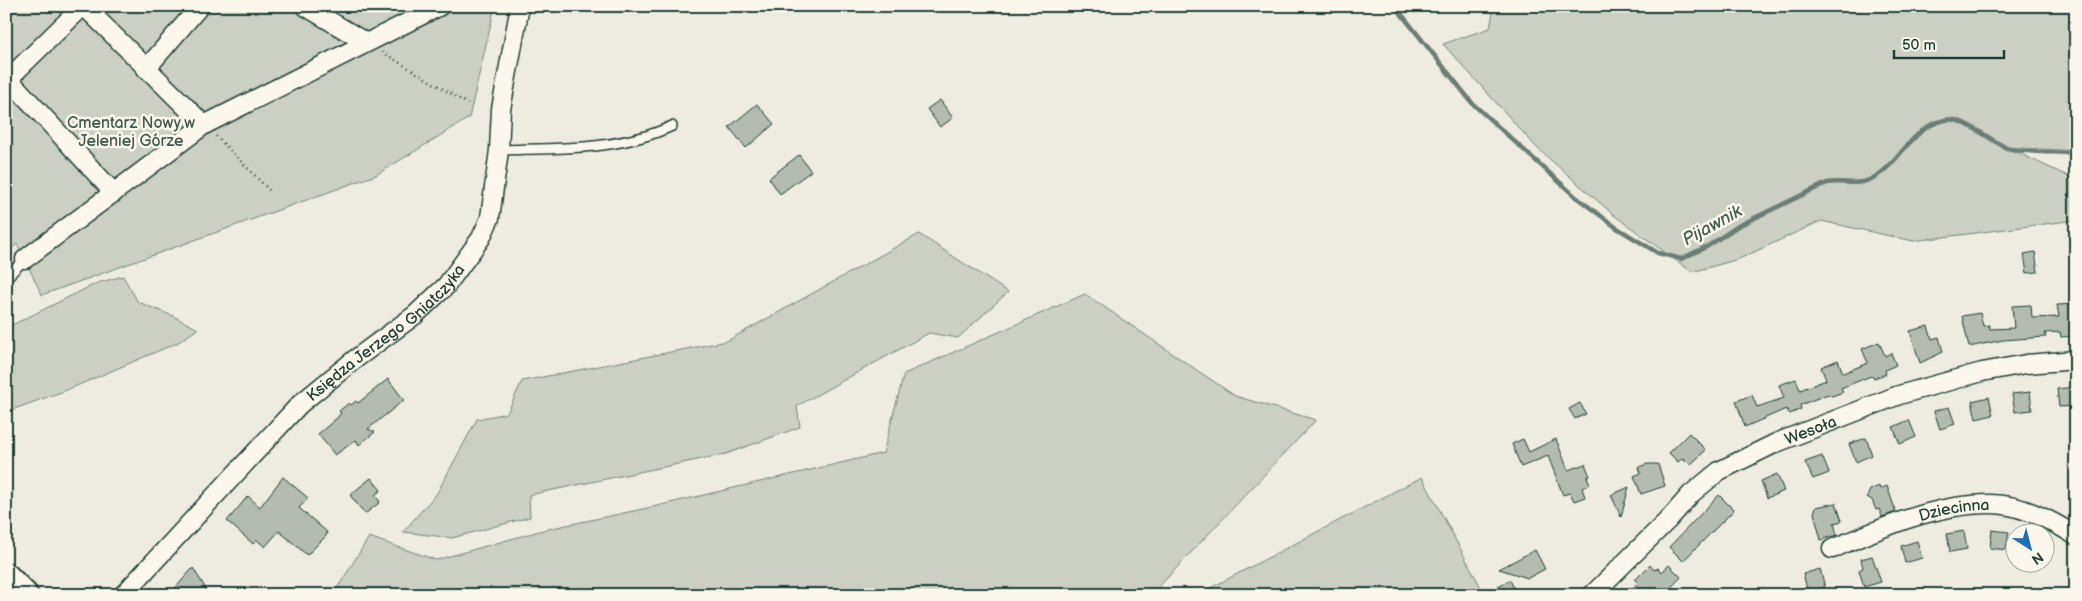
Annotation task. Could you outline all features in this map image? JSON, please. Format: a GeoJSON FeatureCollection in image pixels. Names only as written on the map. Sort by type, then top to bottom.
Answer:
{"type":"FeatureCollection","features":[{"type":"Feature","properties":{"kind":"main road"},"geometry":{"type":"LineString","coordinates":[[6,576],[25,595]]}},
{"type":"Feature","properties":{"kind":"street"},"geometry":{"type":"LineString","coordinates":[[114,193],[7,78],[84,6],[204,125]]}},
{"type":"Feature","properties":{"kind":"street"},"geometry":{"type":"LineString","coordinates":[[146,69],[200,6]]}},
{"type":"Feature","properties":{"kind":"street"},"geometry":{"type":"LineString","coordinates":[[305,6],[365,42]]}},
{"type":"Feature","properties":{"kind":"street"},"geometry":{"type":"LineString","coordinates":[[25,259],[204,125],[365,42],[440,6]]}},
{"type":"Feature","properties":{"kind":"street","name":"Księdza Jerzego Gniatczyka"},"geometry":{"type":"LineString","coordinates":[[123,595],[300,404],[354,360],[415,315],[446,286],[481,238],[490,218],[499,150],[501,109],[520,6]]}},
{"type":"Feature","properties":{"kind":"street","name":"Wesoła"},"geometry":{"type":"LineString","coordinates":[[1592,595],[1692,494],[1719,471],[1776,443],[1899,395],[2026,364],[2076,360]]}},
{"type":"Feature","properties":{"kind":"street","name":"Dziecinna"},"geometry":{"type":"LineString","coordinates":[[1832,549],[1878,529],[1922,516],[1954,508],[1991,504],[2022,510],[2053,521],[2076,536]]}},
{"type":"Feature","properties":{"kind":"lane"},"geometry":{"type":"LineString","coordinates":[[499,150],[572,147],[622,142],[672,126]]}},
{"type":"Feature","properties":{"kind":"lane"},"geometry":{"type":"LineString","coordinates":[[6,278],[25,259]]}},
{"type":"Feature","properties":{"kind":"path"},"geometry":{"type":"LineString","coordinates":[[365,42],[468,104]]}},
{"type":"Feature","properties":{"kind":"path"},"geometry":{"type":"LineString","coordinates":[[204,125],[271,192]]}},
{"type":"Feature","properties":{"kind":"green space","name":"Cmentarz Nowy w Jeleniej Górze"},"geometry":{"type":"Polygon","coordinates":[[[6,6],[495,6],[469,118],[376,175],[42,295],[17,244],[6,255],[6,6]]]}},
{"type":"Feature","properties":{"kind":"green space"},"geometry":{"type":"Polygon","coordinates":[[[1494,6],[2076,6],[2076,151],[2006,147],[2076,180],[2076,220],[1913,241],[1821,221],[1739,259],[1692,272],[1615,216],[1537,148],[1443,44],[1490,28],[1494,6]]]}},
{"type":"Feature","properties":{"kind":"green space"},"geometry":{"type":"Polygon","coordinates":[[[919,234],[1008,292],[958,338],[929,333],[797,406],[800,427],[726,454],[529,495],[530,517],[452,538],[403,532],[437,493],[477,419],[507,413],[522,381],[727,341],[919,234]]]}},
{"type":"Feature","properties":{"kind":"green space"},"geometry":{"type":"Polygon","coordinates":[[[123,276],[138,302],[173,316],[198,329],[177,343],[67,390],[6,412],[6,328],[97,283],[123,276]]]}},
{"type":"Feature","properties":{"kind":"green space"},"geometry":{"type":"Polygon","coordinates":[[[1085,294],[1235,396],[1316,420],[1151,595],[333,595],[369,537],[436,560],[543,530],[657,506],[883,453],[904,374],[1085,294]]]}},
{"type":"Feature","properties":{"kind":"green space"},"geometry":{"type":"Polygon","coordinates":[[[1422,477],[1485,595],[1197,595],[1422,477]]]}},
{"type":"Feature","properties":{"kind":"building"},"geometry":{"type":"Polygon","coordinates":[[[940,100],[953,118],[940,127],[927,109],[940,100]]]}},
{"type":"Feature","properties":{"kind":"building"},"geometry":{"type":"Polygon","coordinates":[[[757,104],[774,124],[746,148],[729,127],[757,104]]]}},
{"type":"Feature","properties":{"kind":"building"},"geometry":{"type":"Polygon","coordinates":[[[799,155],[811,171],[780,194],[769,178],[799,155]]]}},
{"type":"Feature","properties":{"kind":"building"},"geometry":{"type":"Polygon","coordinates":[[[2035,252],[2038,272],[2027,273],[2024,254],[2035,252]]]}},
{"type":"Feature","properties":{"kind":"building"},"geometry":{"type":"Polygon","coordinates":[[[2076,304],[2076,336],[2061,337],[2060,332],[2045,333],[2046,337],[2003,340],[1969,347],[1962,316],[1980,313],[1983,326],[1989,325],[1990,329],[2014,328],[2012,306],[2031,305],[2032,318],[2059,317],[2057,305],[2076,304]]]}},
{"type":"Feature","properties":{"kind":"building"},"geometry":{"type":"Polygon","coordinates":[[[1928,326],[1932,339],[1939,337],[1943,352],[1920,363],[1910,331],[1928,326]]]}},
{"type":"Feature","properties":{"kind":"building"},"geometry":{"type":"Polygon","coordinates":[[[1879,342],[1885,356],[1891,353],[1896,365],[1885,370],[1886,374],[1874,378],[1871,376],[1841,388],[1843,392],[1832,396],[1828,394],[1800,405],[1801,409],[1790,414],[1786,409],[1745,427],[1736,401],[1752,395],[1757,407],[1784,398],[1779,385],[1796,379],[1800,390],[1826,380],[1821,367],[1838,360],[1843,373],[1868,363],[1862,349],[1879,342]]]}},
{"type":"Feature","properties":{"kind":"building"},"geometry":{"type":"Polygon","coordinates":[[[388,379],[404,400],[368,429],[375,432],[359,445],[356,440],[335,455],[318,434],[337,418],[341,413],[339,411],[349,403],[351,405],[356,401],[358,403],[388,379]]]}},
{"type":"Feature","properties":{"kind":"building"},"geometry":{"type":"Polygon","coordinates":[[[2075,387],[2076,406],[2059,407],[2057,389],[2075,387]]]}},
{"type":"Feature","properties":{"kind":"building"},"geometry":{"type":"Polygon","coordinates":[[[2030,392],[2032,410],[2015,412],[2012,394],[2030,392]]]}},
{"type":"Feature","properties":{"kind":"building"},"geometry":{"type":"Polygon","coordinates":[[[1989,397],[1993,415],[1976,419],[1972,401],[1989,397]]]}},
{"type":"Feature","properties":{"kind":"building"},"geometry":{"type":"Polygon","coordinates":[[[1580,403],[1586,414],[1575,419],[1569,409],[1580,403]]]}},
{"type":"Feature","properties":{"kind":"building"},"geometry":{"type":"Polygon","coordinates":[[[1949,407],[1955,424],[1940,429],[1934,411],[1949,407]]]}},
{"type":"Feature","properties":{"kind":"building"},"geometry":{"type":"Polygon","coordinates":[[[1909,420],[1916,437],[1900,444],[1893,427],[1909,420]]]}},
{"type":"Feature","properties":{"kind":"building"},"geometry":{"type":"Polygon","coordinates":[[[1689,433],[1706,450],[1690,465],[1683,458],[1678,462],[1669,453],[1689,433]]]}},
{"type":"Feature","properties":{"kind":"building"},"geometry":{"type":"Polygon","coordinates":[[[1866,438],[1872,455],[1856,462],[1849,444],[1866,438]]]}},
{"type":"Feature","properties":{"kind":"building"},"geometry":{"type":"Polygon","coordinates":[[[1523,439],[1529,452],[1556,439],[1568,470],[1585,464],[1590,476],[1587,477],[1590,484],[1582,488],[1585,497],[1574,501],[1570,493],[1563,495],[1548,456],[1521,467],[1512,444],[1523,439]]]}},
{"type":"Feature","properties":{"kind":"building"},"geometry":{"type":"Polygon","coordinates":[[[1822,456],[1829,473],[1813,479],[1805,462],[1822,456]]]}},
{"type":"Feature","properties":{"kind":"building"},"geometry":{"type":"Polygon","coordinates":[[[1647,464],[1658,464],[1665,486],[1641,494],[1634,476],[1641,473],[1639,467],[1647,464]]]}},
{"type":"Feature","properties":{"kind":"building"},"geometry":{"type":"Polygon","coordinates":[[[1777,474],[1784,491],[1767,498],[1761,481],[1777,474]]]}},
{"type":"Feature","properties":{"kind":"building"},"geometry":{"type":"Polygon","coordinates":[[[283,477],[308,498],[299,508],[327,532],[326,536],[307,555],[279,531],[265,547],[257,540],[253,544],[227,521],[248,496],[260,507],[283,477]]]}},
{"type":"Feature","properties":{"kind":"building"},"geometry":{"type":"Polygon","coordinates":[[[371,478],[381,490],[375,495],[380,502],[365,514],[350,495],[371,478]]]}},
{"type":"Feature","properties":{"kind":"building"},"geometry":{"type":"Polygon","coordinates":[[[1879,486],[1880,489],[1887,486],[1896,512],[1882,517],[1879,509],[1876,510],[1872,500],[1867,497],[1870,490],[1879,486]]]}},
{"type":"Feature","properties":{"kind":"building"},"geometry":{"type":"Polygon","coordinates":[[[1629,487],[1621,517],[1611,495],[1629,487]]]}},
{"type":"Feature","properties":{"kind":"building"},"geometry":{"type":"Polygon","coordinates":[[[1719,495],[1734,510],[1683,561],[1669,547],[1719,495]]]}},
{"type":"Feature","properties":{"kind":"building"},"geometry":{"type":"Polygon","coordinates":[[[1836,503],[1842,521],[1834,523],[1837,535],[1821,540],[1814,513],[1816,507],[1836,503]]]}},
{"type":"Feature","properties":{"kind":"building"},"geometry":{"type":"Polygon","coordinates":[[[1992,530],[2004,531],[2004,550],[1990,548],[1992,530]]]}},
{"type":"Feature","properties":{"kind":"building"},"geometry":{"type":"Polygon","coordinates":[[[1964,531],[1967,549],[1950,552],[1947,534],[1964,531]]]}},
{"type":"Feature","properties":{"kind":"building"},"geometry":{"type":"Polygon","coordinates":[[[1917,541],[1922,558],[1905,563],[1901,546],[1917,541]]]}},
{"type":"Feature","properties":{"kind":"building"},"geometry":{"type":"Polygon","coordinates":[[[1535,550],[1545,569],[1528,578],[1499,569],[1535,550]]]}},
{"type":"Feature","properties":{"kind":"building"},"geometry":{"type":"Polygon","coordinates":[[[1872,556],[1881,582],[1864,587],[1859,570],[1863,568],[1861,559],[1872,556]]]}},
{"type":"Feature","properties":{"kind":"building"},"geometry":{"type":"Polygon","coordinates":[[[1650,565],[1654,570],[1658,568],[1662,572],[1669,565],[1681,577],[1664,595],[1625,595],[1638,583],[1635,580],[1650,565]]]}},
{"type":"Feature","properties":{"kind":"building"},"geometry":{"type":"Polygon","coordinates":[[[193,568],[206,589],[201,595],[169,595],[193,568]]]}},
{"type":"Feature","properties":{"kind":"building"},"geometry":{"type":"Polygon","coordinates":[[[1820,569],[1825,587],[1808,592],[1803,574],[1820,569]]]}},
{"type":"Feature","properties":{"kind":"building"},"geometry":{"type":"Polygon","coordinates":[[[1510,580],[1517,595],[1503,595],[1498,586],[1510,580]]]}},
{"type":"Feature","properties":{"kind":"waterway","name":"Pijawnik"},"geometry":{"type":"LineString","coordinates":[[1395,6],[1473,104],[1576,197],[1617,228],[1658,253],[1681,259],[1708,246],[1738,226],[1827,183],[1859,183],[1869,180],[1889,166],[1922,131],[1932,124],[1945,120],[1968,125],[2000,145],[2013,150],[2076,153]]}}]}
